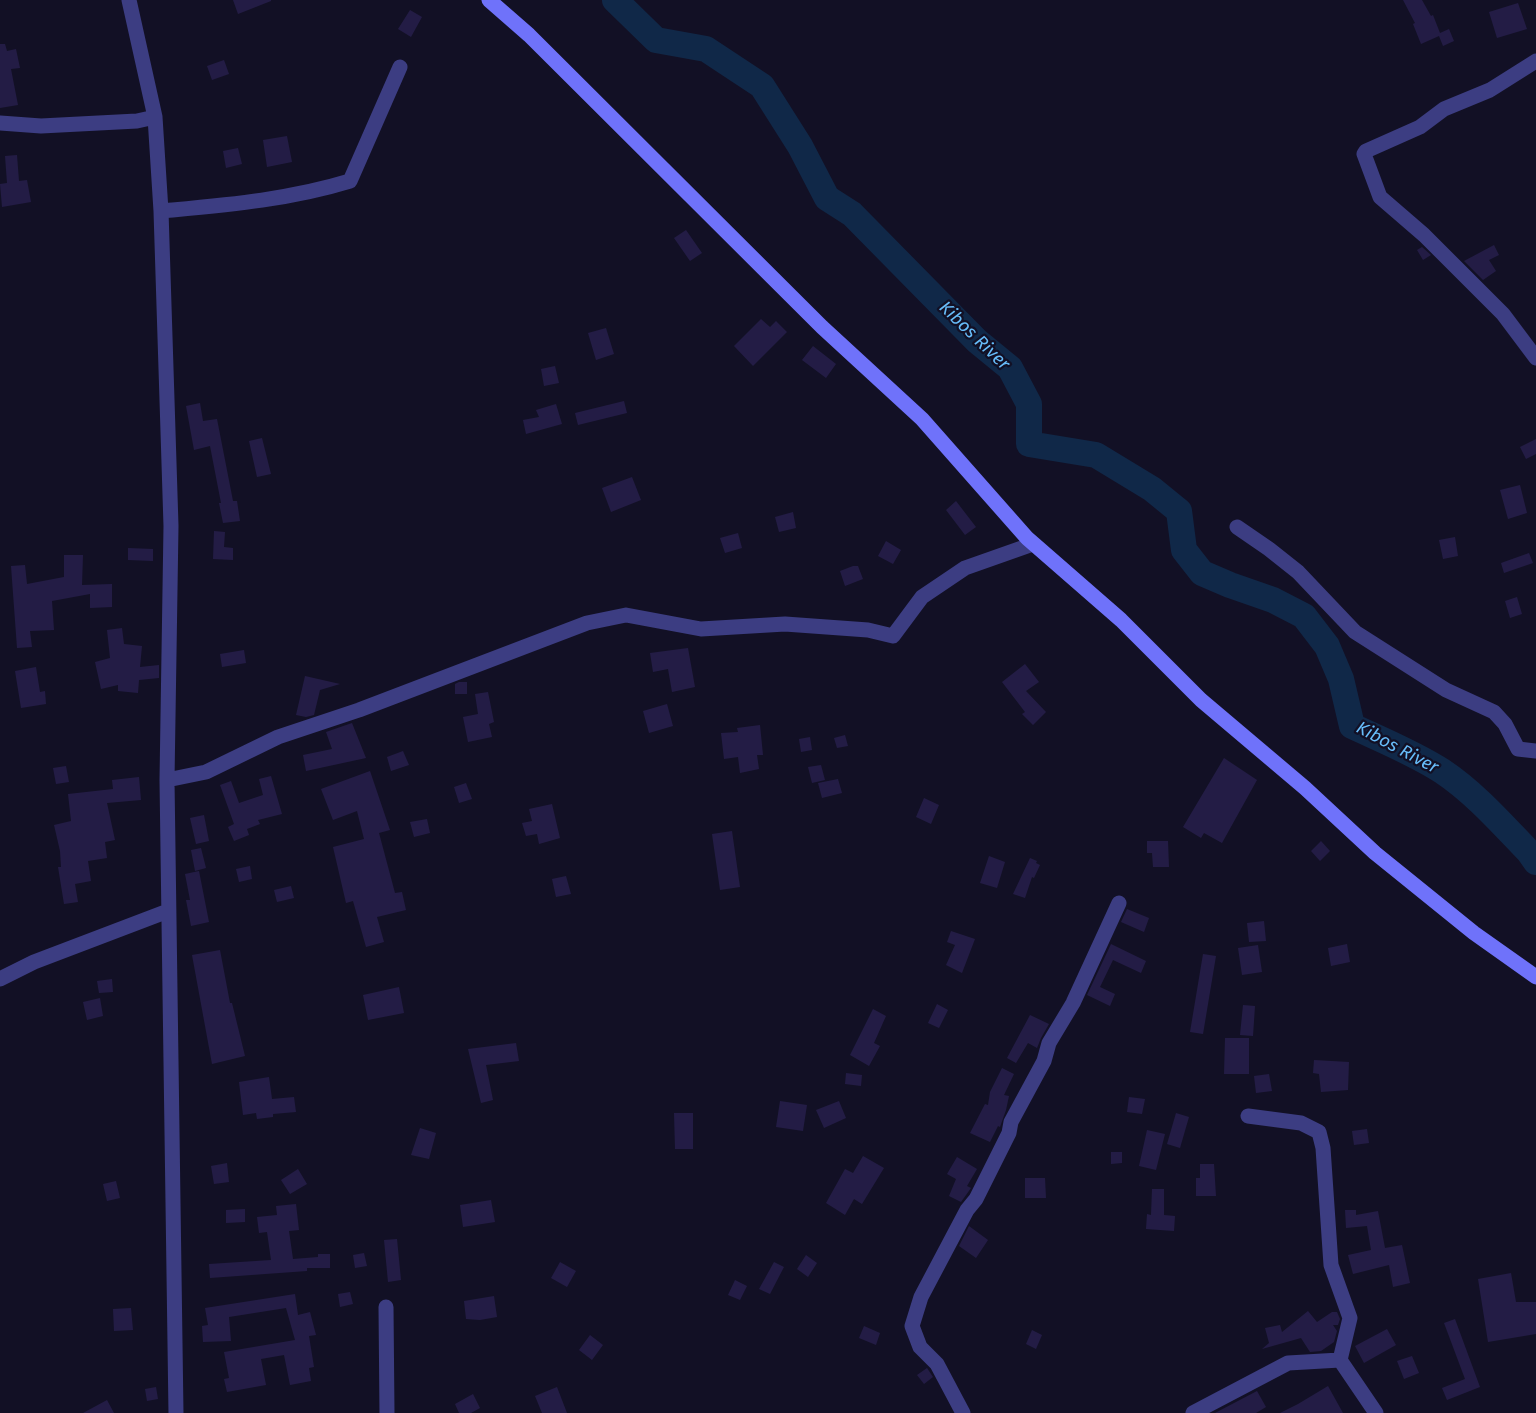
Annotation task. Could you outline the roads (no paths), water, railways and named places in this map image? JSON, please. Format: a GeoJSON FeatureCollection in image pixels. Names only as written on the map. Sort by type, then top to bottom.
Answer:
{"type":"FeatureCollection","features":[{"type":"Feature","properties":{"kind":"main road"},"geometry":{"type":"LineString","coordinates":[[489,0],[529,35],[601,105],[822,327],[922,419],[1034,544],[1121,620],[1201,700],[1305,788],[1375,853],[1474,933],[1536,977]]}},
{"type":"Feature","properties":{"kind":"street"},"geometry":{"type":"LineString","coordinates":[[129,0],[155,117],[161,211],[171,526],[167,780],[176,1413]]}},
{"type":"Feature","properties":{"kind":"street"},"geometry":{"type":"LineString","coordinates":[[1536,61],[1490,90],[1444,109],[1420,127],[1366,151],[1364,154],[1380,196],[1424,235],[1503,314],[1536,358]]}},
{"type":"Feature","properties":{"kind":"street"},"geometry":{"type":"LineString","coordinates":[[161,211],[262,201],[324,189],[350,181],[400,67]]}},
{"type":"Feature","properties":{"kind":"street"},"geometry":{"type":"LineString","coordinates":[[0,123],[41,126],[137,121],[155,117]]}},
{"type":"Feature","properties":{"kind":"street"},"geometry":{"type":"LineString","coordinates":[[1237,527],[1298,572],[1354,632],[1446,690],[1494,712],[1508,729],[1518,749],[1536,751]]}},
{"type":"Feature","properties":{"kind":"street"},"geometry":{"type":"LineString","coordinates":[[167,780],[206,772],[278,737],[359,710],[587,623],[626,615],[701,629],[785,624],[868,630],[893,636],[922,597],[964,567],[1034,544]]}},
{"type":"Feature","properties":{"kind":"street"},"geometry":{"type":"LineString","coordinates":[[963,1413],[937,1364],[920,1347],[912,1326],[921,1297],[1009,1133],[1011,1122],[1044,1061],[1049,1043],[1073,1003],[1119,903]]}},
{"type":"Feature","properties":{"kind":"street"},"geometry":{"type":"LineString","coordinates":[[0,979],[34,962],[168,911]]}},
{"type":"Feature","properties":{"kind":"street"},"geometry":{"type":"LineString","coordinates":[[1248,1116],[1301,1123],[1319,1132],[1323,1148],[1331,1265],[1350,1318],[1340,1360],[1376,1413]]}},
{"type":"Feature","properties":{"kind":"street"},"geometry":{"type":"LineString","coordinates":[[386,1307],[387,1413]]}},
{"type":"Feature","properties":{"kind":"street"},"geometry":{"type":"LineString","coordinates":[[1193,1413],[1288,1363],[1340,1360]]}},
{"type":"Feature","properties":{"kind":"waterway","name":"Kibos River"},"geometry":{"type":"LineString","coordinates":[[615,0],[656,40],[706,49],[762,86],[800,146],[827,198],[852,214],[977,341],[1010,368],[1029,404],[1029,444],[1096,455],[1152,489],[1179,511],[1184,550],[1202,573],[1273,600],[1304,616],[1327,646],[1341,679],[1352,726],[1442,771],[1477,799],[1536,862]]}}]}
